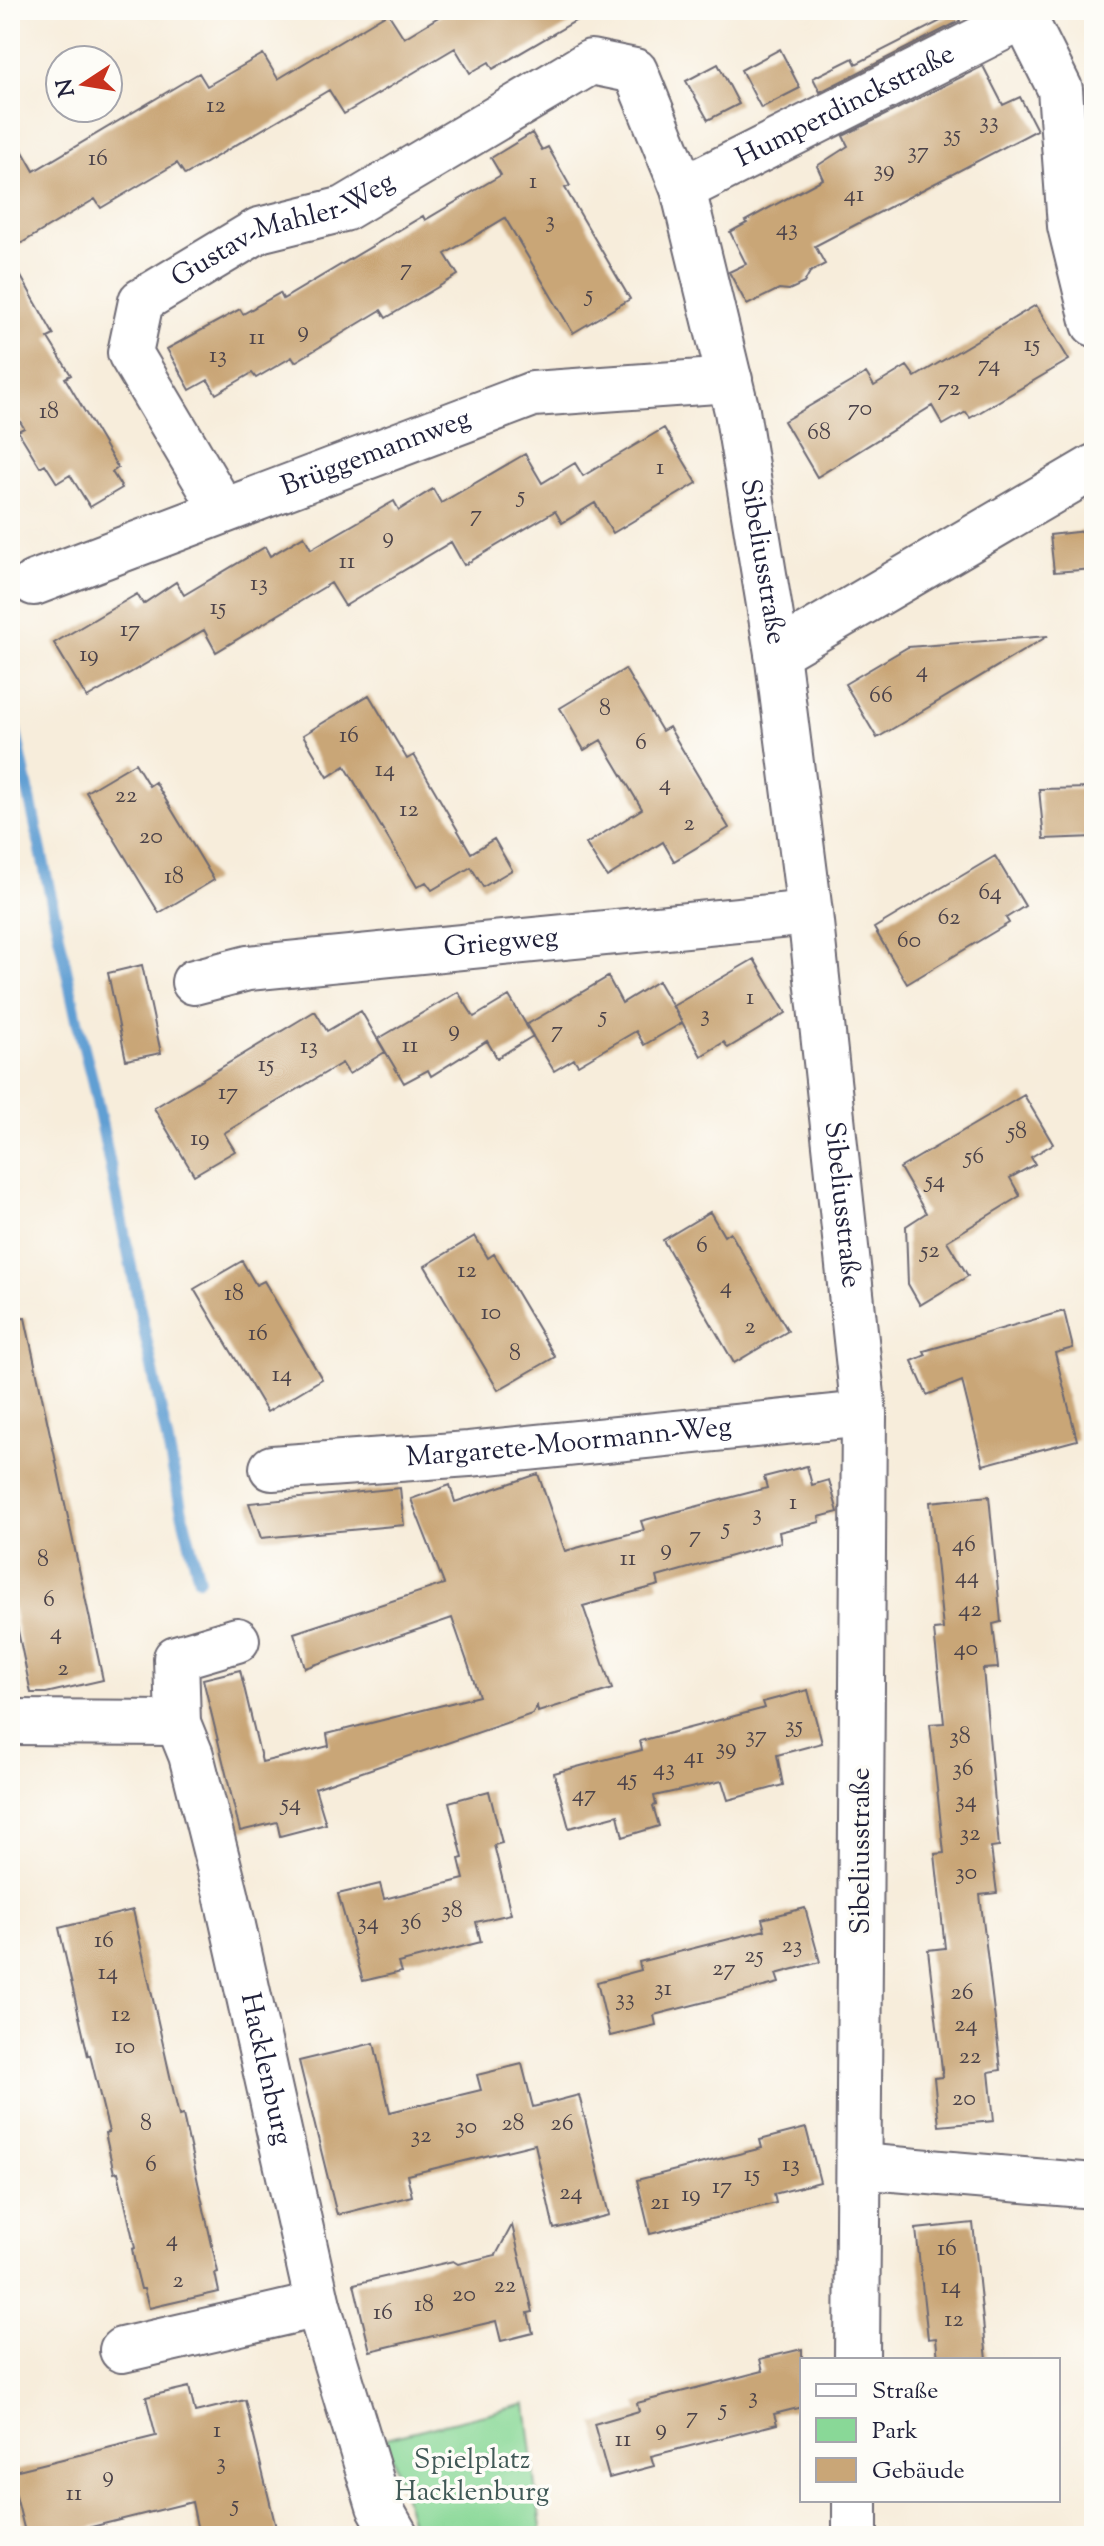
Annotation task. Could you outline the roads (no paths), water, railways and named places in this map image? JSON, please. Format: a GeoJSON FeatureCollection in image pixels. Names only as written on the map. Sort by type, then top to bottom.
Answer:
{"type":"FeatureCollection","features":[{"type":"Feature","properties":{"kind":"street","name":"Humperdinckstraße"},"geometry":{"type":"LineString","coordinates":[[683,189],[1024,17],[1060,89],[1070,226],[1094,324]]}},
{"type":"Feature","properties":{"kind":"street","name":"Gustav-Mahler-Weg"},"geometry":{"type":"LineString","coordinates":[[223,510],[130,353],[141,301],[259,230],[344,209],[591,62],[635,71]]}},
{"type":"Feature","properties":{"kind":"street","name":"Sibeliusstraße"},"geometry":{"type":"LineString","coordinates":[[635,71],[683,189],[730,380],[777,653],[810,913],[864,1414],[857,2358]]}},
{"type":"Feature","properties":{"kind":"street","name":"Brüggemannweg"},"geometry":{"type":"LineString","coordinates":[[34,583],[533,394],[730,380]]}},
{"type":"Feature","properties":{"kind":"street"},"geometry":{"type":"LineString","coordinates":[[777,653],[1094,467]]}},
{"type":"Feature","properties":{"kind":"street","name":"Griegweg"},"geometry":{"type":"LineString","coordinates":[[194,982],[248,968],[810,913]]}},
{"type":"Feature","properties":{"kind":"street","name":"Margarete-Moormann-Weg"},"geometry":{"type":"LineString","coordinates":[[272,1468],[469,1454],[864,1414]]}},
{"type":"Feature","properties":{"kind":"street","name":"Hacklenburg"},"geometry":{"type":"LineString","coordinates":[[237,1640],[176,1658],[178,1723],[191,1755],[226,1894],[318,2305],[379,2506],[396,2536]]}},
{"type":"Feature","properties":{"kind":"street"},"geometry":{"type":"LineString","coordinates":[[10,1722],[178,1723]]}},
{"type":"Feature","properties":{"kind":"street"},"geometry":{"type":"LineString","coordinates":[[859,2166],[1094,2186]]}},
{"type":"Feature","properties":{"kind":"street"},"geometry":{"type":"LineString","coordinates":[[122,2350],[318,2305]]}},
{"type":"Feature","properties":{"kind":"street"},"geometry":{"type":"LineString","coordinates":[[855,2502],[855,2536]]}},
{"type":"Feature","properties":{"kind":"waterway"},"geometry":{"type":"LineString","coordinates":[[10,705],[182,1512],[199,1579]]}},
{"type":"Feature","properties":{"kind":"park label","name":"Spielplatz Hacklenburg"},"geometry":{"type":"Point","coordinates":[472,2477]}}]}
